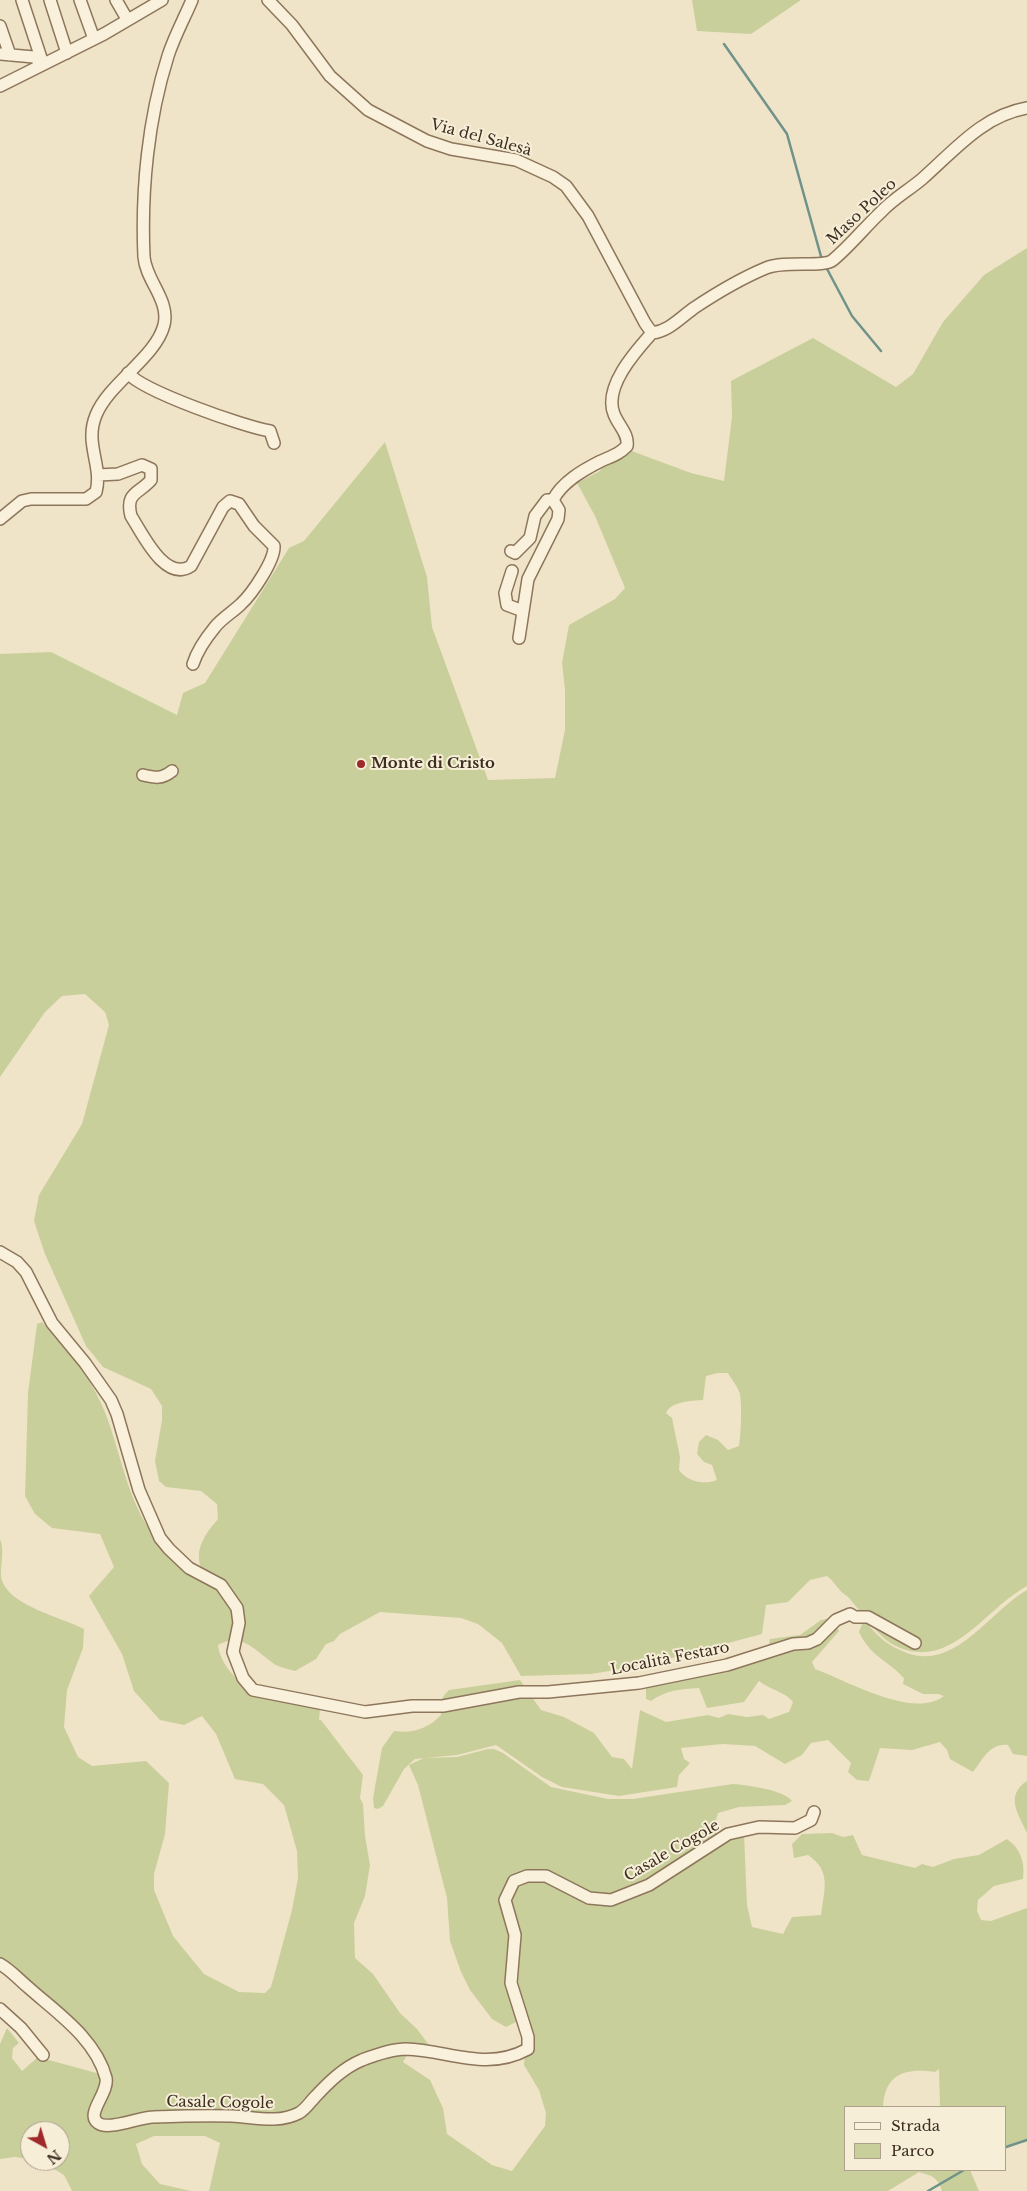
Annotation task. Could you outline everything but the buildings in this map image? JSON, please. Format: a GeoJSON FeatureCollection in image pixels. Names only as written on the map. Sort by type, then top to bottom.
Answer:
{"type":"FeatureCollection","features":[{"type":"Feature","properties":{"kind":"street"},"geometry":{"type":"LineString","coordinates":[[22,0],[43,64]]}},
{"type":"Feature","properties":{"kind":"street"},"geometry":{"type":"LineString","coordinates":[[50,0],[67,53]]}},
{"type":"Feature","properties":{"kind":"street"},"geometry":{"type":"LineString","coordinates":[[80,0],[94,39]]}},
{"type":"Feature","properties":{"kind":"street"},"geometry":{"type":"LineString","coordinates":[[116,0],[127,19]]}},
{"type":"Feature","properties":{"kind":"street"},"geometry":{"type":"LineString","coordinates":[[0,86],[94,39],[162,0]]}},
{"type":"Feature","properties":{"kind":"street"},"geometry":{"type":"LineString","coordinates":[[0,519],[22,501],[31,499],[86,499],[96,492],[98,474],[90,436],[96,415],[103,401],[152,346],[164,324],[162,300],[145,263],[146,172],[157,98],[168,54],[192,0]]}},
{"type":"Feature","properties":{"kind":"street","name":"Via del Salesà"},"geometry":{"type":"LineString","coordinates":[[268,0],[292,25],[330,76],[368,110],[428,141],[451,149],[516,160],[553,177],[566,186],[588,216],[645,324],[652,333]]}},
{"type":"Feature","properties":{"kind":"street"},"geometry":{"type":"LineString","coordinates":[[0,26],[5,54],[34,57],[43,64]]}},
{"type":"Feature","properties":{"kind":"street","name":"Maso Poleo"},"geometry":{"type":"LineString","coordinates":[[652,333],[662,332],[695,308],[767,268],[787,262],[823,264],[832,261],[882,210],[922,179],[972,134],[1003,114],[1027,108]]}},
{"type":"Feature","properties":{"kind":"street"},"geometry":{"type":"LineString","coordinates":[[553,500],[558,489],[581,472],[605,459],[617,456],[627,446],[627,438],[614,414],[614,393],[622,372],[652,333]]}},
{"type":"Feature","properties":{"kind":"street"},"geometry":{"type":"LineString","coordinates":[[128,373],[148,386],[222,419],[270,431],[274,444]]}},
{"type":"Feature","properties":{"kind":"street"},"geometry":{"type":"LineString","coordinates":[[98,474],[118,474],[142,465],[151,469],[151,480],[134,493],[129,509],[131,516],[160,560],[167,566],[182,570],[191,566],[223,507],[230,501],[239,504],[254,526],[272,543],[274,554],[262,576],[244,601],[215,626],[196,655],[193,664]]}},
{"type":"Feature","properties":{"kind":"street"},"geometry":{"type":"LineString","coordinates":[[511,551],[515,553],[530,538],[535,516],[547,500],[553,500]]}},
{"type":"Feature","properties":{"kind":"street"},"geometry":{"type":"LineString","coordinates":[[519,638],[526,602],[528,578],[558,519],[559,510],[553,500]]}},
{"type":"Feature","properties":{"kind":"street"},"geometry":{"type":"LineString","coordinates":[[512,571],[505,593],[507,605],[523,611]]}},
{"type":"Feature","properties":{"kind":"street"},"geometry":{"type":"LineString","coordinates":[[143,774],[156,779],[165,777],[172,771]]}},
{"type":"Feature","properties":{"kind":"street","name":"Località Festaro"},"geometry":{"type":"LineString","coordinates":[[0,1252],[16,1262],[26,1272],[52,1323],[80,1356],[111,1400],[117,1414],[139,1490],[160,1538],[179,1560],[189,1568],[221,1585],[237,1608],[239,1623],[233,1652],[236,1663],[250,1688],[267,1694],[328,1706],[341,1706],[365,1712],[412,1706],[443,1706],[519,1692],[589,1688],[664,1679],[727,1665],[793,1644],[808,1643],[817,1639],[836,1620],[850,1614],[856,1617],[868,1617],[915,1643]]}},
{"type":"Feature","properties":{"kind":"street","name":"Casale Cogole"},"geometry":{"type":"LineString","coordinates":[[0,1964],[15,1972],[28,1988],[72,2024],[88,2045],[106,2081],[105,2090],[94,2115],[98,2124],[106,2126],[151,2117],[234,2116],[282,2118],[305,2109],[339,2074],[354,2064],[376,2055],[408,2049],[474,2060],[509,2057],[528,2049],[528,2037],[511,1983],[516,1935],[505,1900],[514,1882],[527,1876],[546,1876],[589,1898],[611,1900],[654,1883],[728,1834],[758,1827],[795,1828],[811,1820],[814,1812]]}},
{"type":"Feature","properties":{"kind":"street"},"geometry":{"type":"LineString","coordinates":[[0,2009],[21,2028],[43,2055]]}},
{"type":"Feature","properties":{"kind":"green space"},"geometry":{"type":"Polygon","coordinates":[[[692,0],[801,0],[751,34],[697,31],[692,0]]]}},
{"type":"Feature","properties":{"kind":"green space"},"geometry":{"type":"Polygon","coordinates":[[[1027,248],[1027,1586],[964,1636],[948,1646],[931,1651],[912,1651],[892,1644],[875,1629],[827,1576],[810,1580],[788,1602],[766,1605],[762,1634],[646,1665],[591,1674],[521,1676],[502,1643],[478,1624],[461,1618],[380,1612],[340,1634],[334,1641],[326,1644],[316,1659],[295,1671],[276,1665],[242,1642],[227,1641],[218,1645],[221,1657],[227,1668],[244,1685],[320,1709],[319,1720],[321,1720],[363,1775],[360,1798],[363,1804],[365,1836],[370,1865],[365,1896],[354,1923],[355,1958],[373,1974],[400,2013],[417,2029],[432,2049],[375,2053],[291,2114],[113,2122],[97,2118],[108,2080],[59,2010],[28,1979],[0,1961],[0,1539],[2,1553],[1,1577],[5,1587],[13,1596],[36,1609],[84,1629],[83,1648],[67,1690],[64,1727],[78,1757],[92,1766],[146,1761],[169,1783],[165,1834],[154,1874],[154,1890],[173,1936],[204,1974],[239,1992],[265,1993],[271,1987],[292,1910],[298,1878],[297,1851],[284,1805],[263,1784],[235,1779],[216,1734],[202,1716],[184,1725],[160,1720],[134,1691],[122,1654],[89,1596],[114,1567],[100,1534],[52,1528],[35,1514],[25,1496],[28,1393],[37,1324],[42,1322],[74,1359],[100,1401],[133,1498],[152,1533],[170,1553],[204,1575],[199,1552],[204,1538],[218,1519],[217,1504],[201,1491],[166,1487],[159,1481],[155,1461],[162,1420],[162,1406],[151,1389],[103,1367],[86,1346],[45,1254],[34,1221],[39,1195],[82,1124],[109,1025],[105,1012],[85,994],[62,996],[45,1012],[0,1077],[0,654],[51,652],[177,715],[183,693],[205,683],[289,548],[304,541],[385,442],[427,577],[432,627],[488,780],[555,778],[565,730],[565,690],[562,663],[569,625],[615,599],[625,588],[595,516],[577,483],[600,471],[608,458],[629,450],[691,473],[724,481],[732,417],[731,381],[813,338],[896,387],[913,374],[943,322],[984,275],[1027,248]],[[728,1373],[706,1376],[703,1400],[677,1404],[672,1406],[666,1413],[672,1418],[680,1457],[679,1470],[691,1480],[706,1482],[717,1480],[712,1465],[704,1462],[697,1454],[699,1442],[706,1435],[718,1440],[728,1450],[739,1446],[740,1394],[728,1373]]]}},
{"type":"Feature","properties":{"kind":"green space"},"geometry":{"type":"Polygon","coordinates":[[[1027,1590],[1027,1756],[1013,1754],[1008,1745],[1001,1745],[987,1753],[973,1772],[950,1759],[947,1750],[940,1742],[912,1750],[880,1748],[869,1781],[857,1780],[848,1772],[851,1763],[828,1740],[811,1743],[802,1755],[785,1764],[755,1746],[723,1744],[681,1748],[684,1759],[690,1763],[679,1775],[677,1787],[619,1796],[562,1787],[542,1777],[496,1745],[457,1755],[415,1759],[404,1769],[383,1806],[378,1809],[374,1808],[373,1798],[382,1748],[394,1731],[414,1731],[426,1727],[436,1720],[441,1715],[442,1698],[449,1690],[520,1680],[541,1710],[564,1717],[594,1733],[612,1757],[624,1759],[632,1769],[640,1710],[666,1722],[708,1715],[719,1718],[728,1714],[747,1717],[763,1715],[769,1719],[789,1712],[793,1702],[785,1695],[759,1681],[744,1702],[707,1708],[699,1688],[674,1691],[663,1694],[651,1701],[646,1699],[646,1687],[768,1649],[770,1639],[800,1635],[821,1620],[831,1618],[839,1631],[812,1662],[815,1669],[879,1696],[915,1703],[931,1702],[944,1696],[923,1694],[903,1684],[904,1678],[874,1653],[864,1640],[859,1632],[862,1624],[865,1621],[884,1640],[907,1653],[924,1656],[941,1654],[956,1647],[971,1636],[1013,1599],[1027,1590]]]}},
{"type":"Feature","properties":{"kind":"green space"},"geometry":{"type":"Polygon","coordinates":[[[494,1749],[503,1753],[551,1787],[608,1799],[633,1799],[733,1784],[782,1794],[792,1801],[785,1805],[739,1807],[718,1813],[715,1824],[718,1841],[726,1843],[744,1833],[747,1905],[752,1927],[783,1934],[792,1917],[821,1915],[825,1882],[821,1868],[808,1855],[794,1858],[792,1844],[802,1834],[832,1833],[843,1837],[853,1835],[862,1855],[915,1868],[922,1864],[933,1867],[954,1859],[979,1855],[1007,1839],[1016,1847],[1021,1856],[1023,1879],[994,1886],[978,1900],[977,1911],[981,1920],[991,1921],[1027,1908],[1027,2142],[1007,2146],[1007,2106],[940,2106],[939,2069],[935,2072],[915,2071],[899,2075],[888,2087],[883,2106],[844,2106],[844,2171],[970,2171],[979,2191],[942,2191],[939,2183],[934,2178],[919,2172],[888,2191],[209,2191],[220,2143],[205,2136],[154,2136],[136,2144],[142,2164],[160,2184],[191,2191],[72,2191],[64,2175],[57,2171],[70,2171],[70,2121],[20,2121],[20,2158],[0,2159],[0,2044],[7,2028],[19,2043],[13,2048],[12,2058],[22,2071],[38,2057],[100,2074],[102,2081],[93,2123],[202,2120],[274,2123],[356,2067],[377,2059],[408,2053],[403,2062],[430,2080],[443,2108],[447,2134],[492,2165],[512,2171],[545,2126],[546,2113],[539,2090],[524,2065],[528,2016],[506,2027],[492,2019],[470,1990],[461,1972],[450,1941],[447,1898],[418,1785],[409,1765],[424,1758],[457,1757],[494,1749]]]}},
{"type":"Feature","properties":{"kind":"green space"},"geometry":{"type":"Polygon","coordinates":[[[1027,1781],[1027,1833],[1017,1813],[1015,1799],[1020,1787],[1027,1781]]]}},
{"type":"Feature","properties":{"kind":"waterway"},"geometry":{"type":"LineString","coordinates":[[724,44],[787,134],[822,260]]}},
{"type":"Feature","properties":{"kind":"waterway"},"geometry":{"type":"LineString","coordinates":[[826,267],[852,316],[881,351]]}},
{"type":"Feature","properties":{"kind":"waterway"},"geometry":{"type":"LineString","coordinates":[[1007,2147],[1027,2140]]}},
{"type":"Feature","properties":{"kind":"waterway"},"geometry":{"type":"LineString","coordinates":[[928,2191],[962,2171]]}},
{"type":"Feature","properties":{"kind":"place","name":"Monte di Cristo"},"geometry":{"type":"Point","coordinates":[361,764]}}]}
